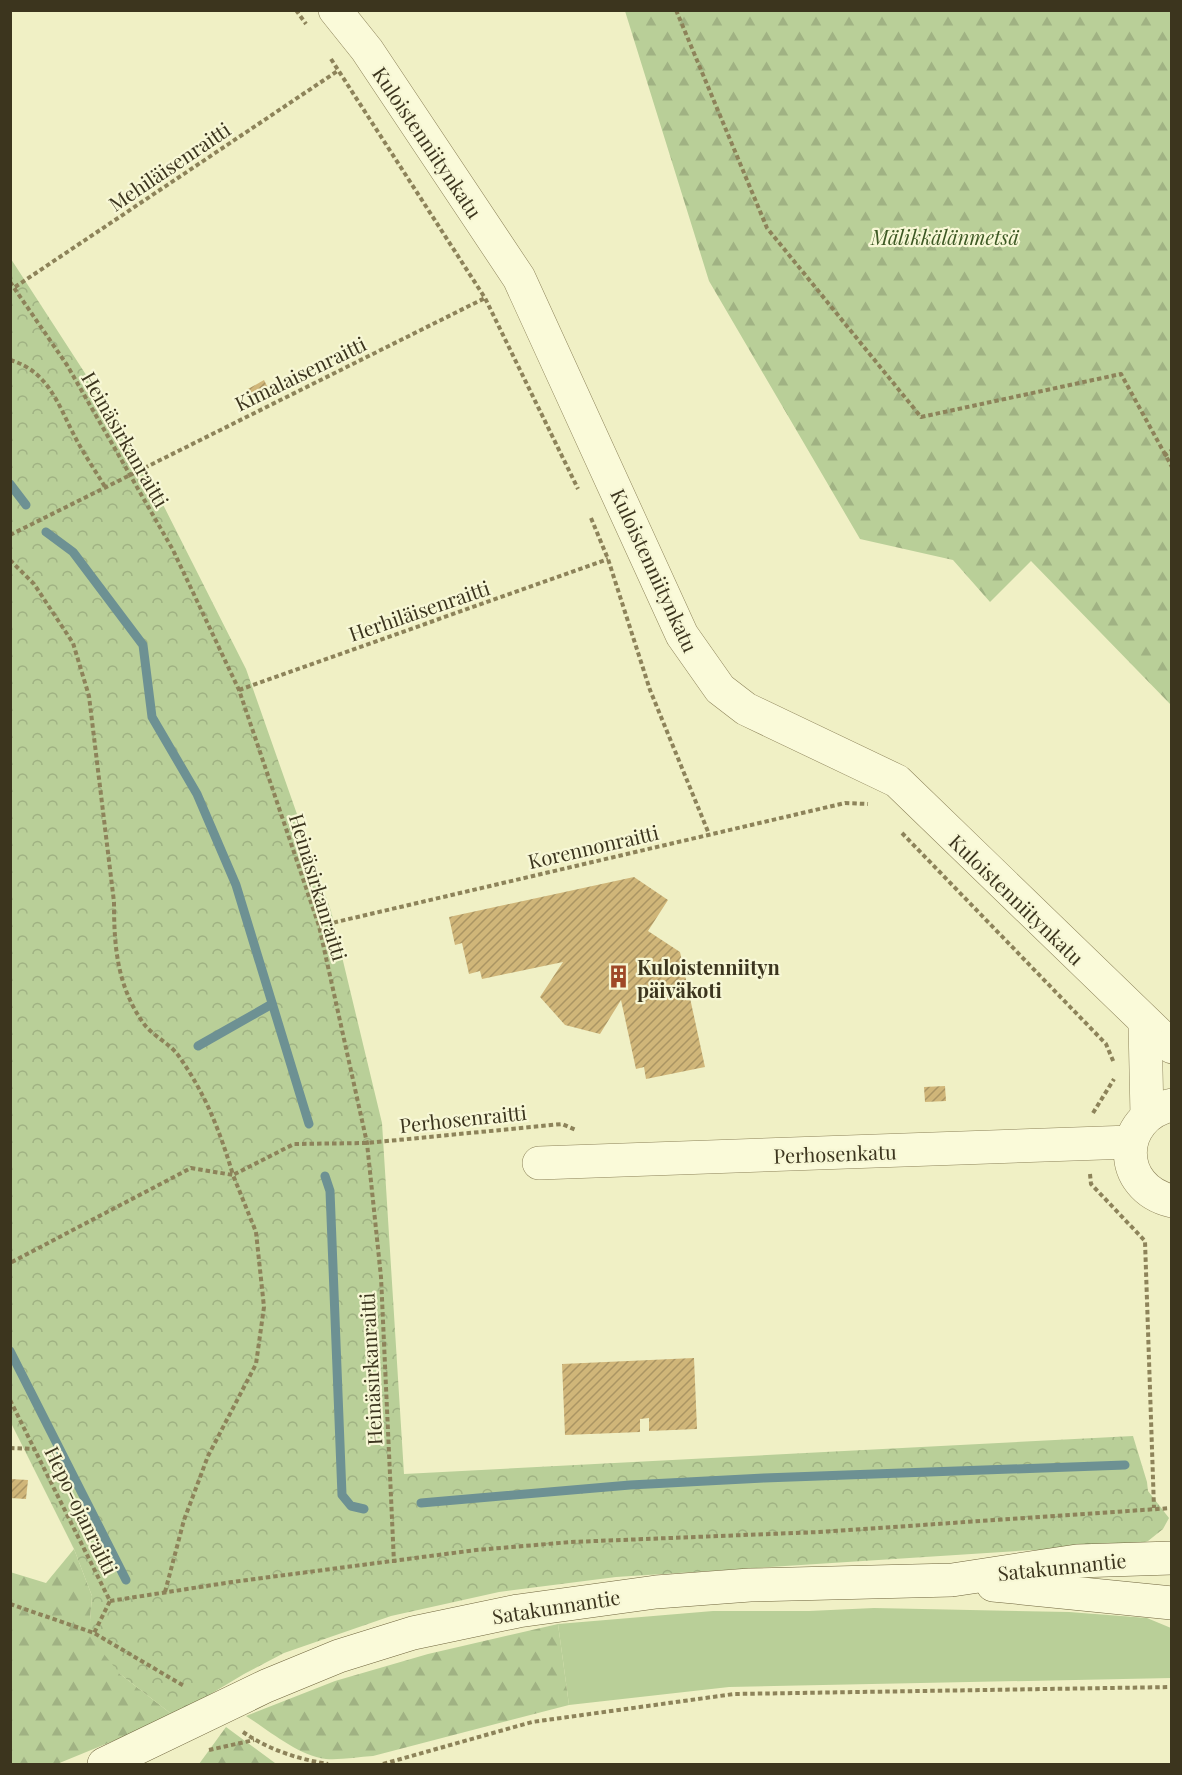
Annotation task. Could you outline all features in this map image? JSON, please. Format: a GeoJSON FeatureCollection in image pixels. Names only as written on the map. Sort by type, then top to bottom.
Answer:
{"type":"FeatureCollection","features":[{"type":"Feature","properties":{"kind":"street","name":"Kuloistenniitynkatu"},"geometry":{"type":"LineString","coordinates":[[322,19],[367,50],[519,278],[682,634],[720,689],[746,709],[897,782],[1172,1047]]}},
{"type":"Feature","properties":{"kind":"street"},"geometry":{"type":"LineString","coordinates":[[1146,1024],[1150,1121],[1130,1158],[1134,1173],[1142,1186],[1171,1207]]}},
{"type":"Feature","properties":{"kind":"street","name":"Perhosenkatu"},"geometry":{"type":"LineString","coordinates":[[539,1163],[1150,1121]]}},
{"type":"Feature","properties":{"kind":"street","name":"Satakunnantie"},"geometry":{"type":"LineString","coordinates":[[104,1764],[266,1686],[339,1656],[413,1633],[518,1611],[656,1592],[750,1585],[952,1580],[1077,1561],[1172,1558]]}},
{"type":"Feature","properties":{"kind":"street","name":"Satakunnantie"},"geometry":{"type":"LineString","coordinates":[[952,1580],[1070,1595],[1172,1603]]}},
{"type":"Feature","properties":{"kind":"path"},"geometry":{"type":"LineString","coordinates":[[296,10],[322,19]]}},
{"type":"Feature","properties":{"kind":"path"},"geometry":{"type":"LineString","coordinates":[[676,10],[767,228],[921,417],[1121,374],[1172,467]]}},
{"type":"Feature","properties":{"kind":"path"},"geometry":{"type":"LineString","coordinates":[[327,53],[485,298],[582,496]]}},
{"type":"Feature","properties":{"kind":"path","name":"Mehiläisenraitti"},"geometry":{"type":"LineString","coordinates":[[15,287],[339,70]]}},
{"type":"Feature","properties":{"kind":"path","name":"Heinäsirkanraitti"},"geometry":{"type":"LineString","coordinates":[[10,282],[67,365],[173,550],[239,690],[319,926],[367,1143],[381,1276],[394,1563]]}},
{"type":"Feature","properties":{"kind":"path","name":"Kimalaisenraitti"},"geometry":{"type":"LineString","coordinates":[[10,535],[485,298]]}},
{"type":"Feature","properties":{"kind":"path"},"geometry":{"type":"LineString","coordinates":[[10,360],[27,365],[58,398],[74,435],[105,487]]}},
{"type":"Feature","properties":{"kind":"path"},"geometry":{"type":"LineString","coordinates":[[1164,456],[1172,450]]}},
{"type":"Feature","properties":{"kind":"path"},"geometry":{"type":"LineString","coordinates":[[587,507],[608,559],[651,690],[709,834]]}},
{"type":"Feature","properties":{"kind":"path","name":"Herhiläisenraitti"},"geometry":{"type":"LineString","coordinates":[[239,690],[608,559]]}},
{"type":"Feature","properties":{"kind":"path"},"geometry":{"type":"LineString","coordinates":[[10,561],[34,584],[73,644],[89,696],[114,902],[114,935],[122,984],[145,1025],[177,1054],[216,1119],[233,1175],[256,1232],[264,1306],[256,1364],[208,1456],[184,1520],[165,1592]]}},
{"type":"Feature","properties":{"kind":"path","name":"Korennonraitti"},"geometry":{"type":"LineString","coordinates":[[319,926],[845,803],[874,804]]}},
{"type":"Feature","properties":{"kind":"path"},"geometry":{"type":"LineString","coordinates":[[899,830],[1106,1044],[1116,1069]]}},
{"type":"Feature","properties":{"kind":"path"},"geometry":{"type":"LineString","coordinates":[[1089,1121],[1113,1079],[1120,1077]]}},
{"type":"Feature","properties":{"kind":"path","name":"Perhosenraitti"},"geometry":{"type":"LineString","coordinates":[[233,1175],[294,1143],[367,1143],[562,1124]]}},
{"type":"Feature","properties":{"kind":"path"},"geometry":{"type":"LineString","coordinates":[[10,1263],[191,1168],[233,1175]]}},
{"type":"Feature","properties":{"kind":"path"},"geometry":{"type":"LineString","coordinates":[[1090,1169],[1090,1184],[1145,1240],[1154,1508]]}},
{"type":"Feature","properties":{"kind":"path","name":"Hepo-ojanraitti"},"geometry":{"type":"LineString","coordinates":[[10,1400],[110,1602],[94,1633]]}},
{"type":"Feature","properties":{"kind":"path"},"geometry":{"type":"LineString","coordinates":[[10,1448],[35,1449]]}},
{"type":"Feature","properties":{"kind":"path"},"geometry":{"type":"LineString","coordinates":[[110,1602],[165,1592],[394,1563],[476,1550],[571,1542],[819,1532],[1172,1508]]}},
{"type":"Feature","properties":{"kind":"path"},"geometry":{"type":"LineString","coordinates":[[10,1604],[94,1633],[184,1686]]}},
{"type":"Feature","properties":{"kind":"path"},"geometry":{"type":"LineString","coordinates":[[383,1764],[532,1722],[734,1694],[1172,1687]]}},
{"type":"Feature","properties":{"kind":"path"},"geometry":{"type":"LineString","coordinates":[[241,1730],[255,1740],[300,1759],[328,1764]]}},
{"type":"Feature","properties":{"kind":"path"},"geometry":{"type":"LineString","coordinates":[[202,1751],[255,1740]]}},
{"type":"Feature","properties":{"kind":"green space","name":"Mälikkälänmetsä"},"geometry":{"type":"Polygon","coordinates":[[[625,11],[1171,11],[1171,705],[1031,561],[990,602],[953,560],[860,539],[709,281],[625,11]]]}},
{"type":"Feature","properties":{"kind":"green space"},"geometry":{"type":"Polygon","coordinates":[[[11,259],[138,455],[246,669],[331,911],[382,1123],[404,1474],[1133,1436],[1148,1491],[1169,1518],[1163,1529],[1148,1541],[1123,1549],[1032,1550],[616,1577],[499,1592],[391,1616],[284,1653],[174,1716],[120,1674],[95,1643],[90,1620],[92,1596],[74,1549],[11,1423],[11,259]]]}},
{"type":"Feature","properties":{"kind":"green space"},"geometry":{"type":"Polygon","coordinates":[[[74,1549],[92,1596],[90,1620],[120,1674],[174,1716],[57,1764],[11,1764],[10,1572],[46,1583],[74,1549]]]}},
{"type":"Feature","properties":{"kind":"green space"},"geometry":{"type":"Polygon","coordinates":[[[874,1608],[1069,1612],[1147,1618],[1171,1628],[1171,1678],[729,1687],[569,1705],[558,1624],[713,1611],[874,1608]]]}},
{"type":"Feature","properties":{"kind":"green space"},"geometry":{"type":"Polygon","coordinates":[[[558,1624],[569,1705],[373,1756],[338,1759],[315,1757],[305,1753],[284,1742],[246,1716],[335,1681],[428,1654],[558,1624]]]}},
{"type":"Feature","properties":{"kind":"green space"},"geometry":{"type":"Polygon","coordinates":[[[226,1727],[275,1763],[283,1764],[199,1764],[226,1727]]]}},
{"type":"Feature","properties":{"kind":"building"},"geometry":{"type":"Polygon","coordinates":[[[264,380],[269,390],[254,399],[248,389],[264,380]]]}},
{"type":"Feature","properties":{"kind":"building","name":"Kuloistenniityn päiväkoti"},"geometry":{"type":"Polygon","coordinates":[[[634,877],[668,900],[648,931],[680,952],[705,1067],[646,1079],[644,1067],[636,1069],[621,1000],[600,1034],[565,1025],[540,997],[563,962],[482,979],[480,971],[469,974],[462,943],[455,945],[449,917],[634,877]]]}},
{"type":"Feature","properties":{"kind":"building"},"geometry":{"type":"Polygon","coordinates":[[[945,1086],[946,1101],[925,1102],[924,1087],[945,1086]]]}},
{"type":"Feature","properties":{"kind":"building"},"geometry":{"type":"Polygon","coordinates":[[[694,1358],[697,1429],[649,1431],[649,1418],[640,1419],[640,1432],[565,1435],[562,1364],[694,1358]]]}},
{"type":"Feature","properties":{"kind":"building"},"geometry":{"type":"Polygon","coordinates":[[[10,1479],[28,1480],[26,1499],[10,1498],[10,1479]]]}},
{"type":"Feature","properties":{"kind":"waterway"},"geometry":{"type":"LineString","coordinates":[[10,484],[26,505]]}},
{"type":"Feature","properties":{"kind":"waterway"},"geometry":{"type":"LineString","coordinates":[[46,532],[73,552],[143,645],[152,717],[197,794],[236,885],[309,1124]]}},
{"type":"Feature","properties":{"kind":"waterway"},"geometry":{"type":"LineString","coordinates":[[198,1046],[272,1004]]}},
{"type":"Feature","properties":{"kind":"waterway"},"geometry":{"type":"LineString","coordinates":[[325,1176],[330,1191],[342,1495],[351,1506],[364,1509]]}},
{"type":"Feature","properties":{"kind":"waterway"},"geometry":{"type":"LineString","coordinates":[[10,1351],[126,1580]]}},
{"type":"Feature","properties":{"kind":"waterway"},"geometry":{"type":"LineString","coordinates":[[421,1503],[630,1485],[1125,1465]]}},
{"type":"Feature","properties":{"kind":"place","name":"Kuloistenniityn päiväkoti"},"geometry":{"type":"Point","coordinates":[619,977]}}]}
